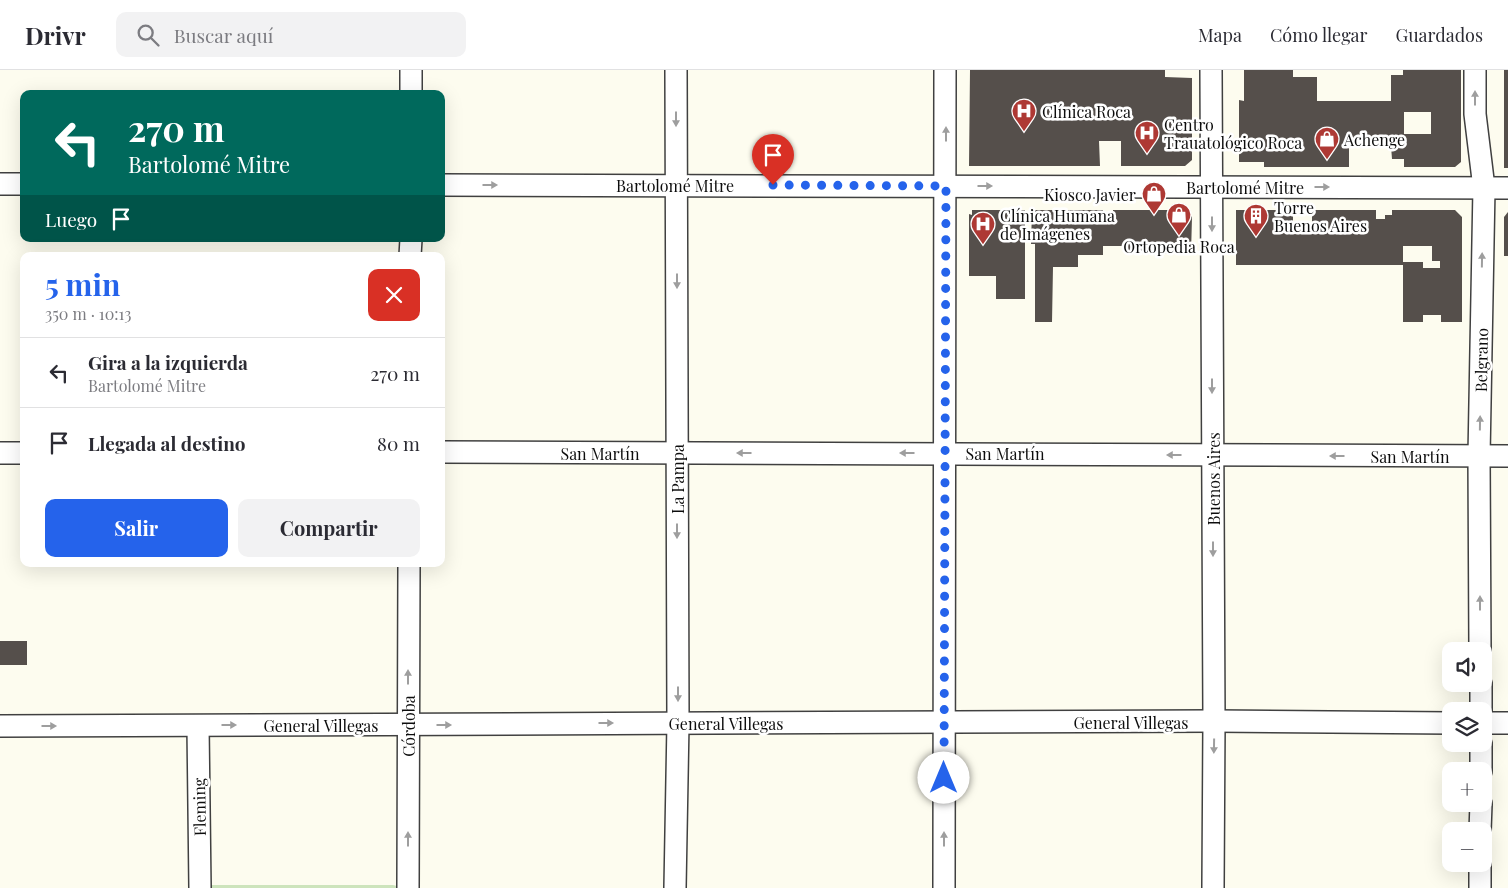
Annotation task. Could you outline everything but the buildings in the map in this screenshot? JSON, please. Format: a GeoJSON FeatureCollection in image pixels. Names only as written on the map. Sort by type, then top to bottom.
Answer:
{"type":"FeatureCollection","features":[{"type":"Feature","properties":{"kind":"street"},"geometry":{"type":"LineString","coordinates":[[411,70],[411,90]]}},
{"type":"Feature","properties":{"kind":"street","name":"La Pampa"},"geometry":{"type":"LineString","coordinates":[[675,888],[678,723],[676,70]]}},
{"type":"Feature","properties":{"kind":"street"},"geometry":{"type":"LineString","coordinates":[[944,888],[945,70]]}},
{"type":"Feature","properties":{"kind":"street","name":"Buenos Aires"},"geometry":{"type":"LineString","coordinates":[[1212,70],[1213,888]]}},
{"type":"Feature","properties":{"kind":"street","name":"Belgrano"},"geometry":{"type":"LineString","coordinates":[[1475,70],[1475,114],[1484,188],[1479,456],[1480,642]]}},
{"type":"Feature","properties":{"kind":"street"},"geometry":{"type":"LineString","coordinates":[[0,184],[20,184]]}},
{"type":"Feature","properties":{"kind":"street","name":"Bartolomé Mitre"},"geometry":{"type":"LineString","coordinates":[[445,185],[677,184],[1508,188]]}},
{"type":"Feature","properties":{"kind":"street","name":"San Martín"},"geometry":{"type":"LineString","coordinates":[[445,452],[1508,456]]}},
{"type":"Feature","properties":{"kind":"street"},"geometry":{"type":"LineString","coordinates":[[0,453],[20,453]]}},
{"type":"Feature","properties":{"kind":"street","name":"Córdoba"},"geometry":{"type":"LineString","coordinates":[[408,567],[408,888]]}},
{"type":"Feature","properties":{"kind":"street","name":"General Villegas"},"geometry":{"type":"LineString","coordinates":[[0,726],[1214,721],[1442,723]]}},
{"type":"Feature","properties":{"kind":"street"},"geometry":{"type":"LineString","coordinates":[[1492,723],[1508,723]]}},
{"type":"Feature","properties":{"kind":"street","name":"Fleming"},"geometry":{"type":"LineString","coordinates":[[198,726],[200,888]]}},
{"type":"Feature","properties":{"kind":"street"},"geometry":{"type":"LineString","coordinates":[[1480,872],[1480,888]]}},
{"type":"Feature","properties":{"kind":"green space"},"geometry":{"type":"Polygon","coordinates":[[[211,885],[393,885],[397,886],[397,888],[211,888],[211,885]]]}},
{"type":"Feature","properties":{"kind":"place","name":"Clínica Roca"},"geometry":{"type":"Point","coordinates":[1024,132]}},
{"type":"Feature","properties":{"kind":"place","name":"Centro Trauatológico Roca"},"geometry":{"type":"Point","coordinates":[1147,154]}},
{"type":"Feature","properties":{"kind":"place","name":"Achenge"},"geometry":{"type":"Point","coordinates":[1327,160]}},
{"type":"Feature","properties":{"kind":"place","name":"Kiosco Javier"},"geometry":{"type":"Point","coordinates":[1154,215]}},
{"type":"Feature","properties":{"kind":"place","name":"Ortopedia Roca"},"geometry":{"type":"Point","coordinates":[1179,236]}},
{"type":"Feature","properties":{"kind":"place","name":"Torre Buenos Aires"},"geometry":{"type":"Point","coordinates":[1256,237]}},
{"type":"Feature","properties":{"kind":"place","name":"Clínica Humana de Imágenes"},"geometry":{"type":"Point","coordinates":[983,245]}},
{"type":"Feature","properties":{"kind":"route"},"geometry":{"type":"LineString","coordinates":[[773,185],[946,186],[944,778]]}}]}
